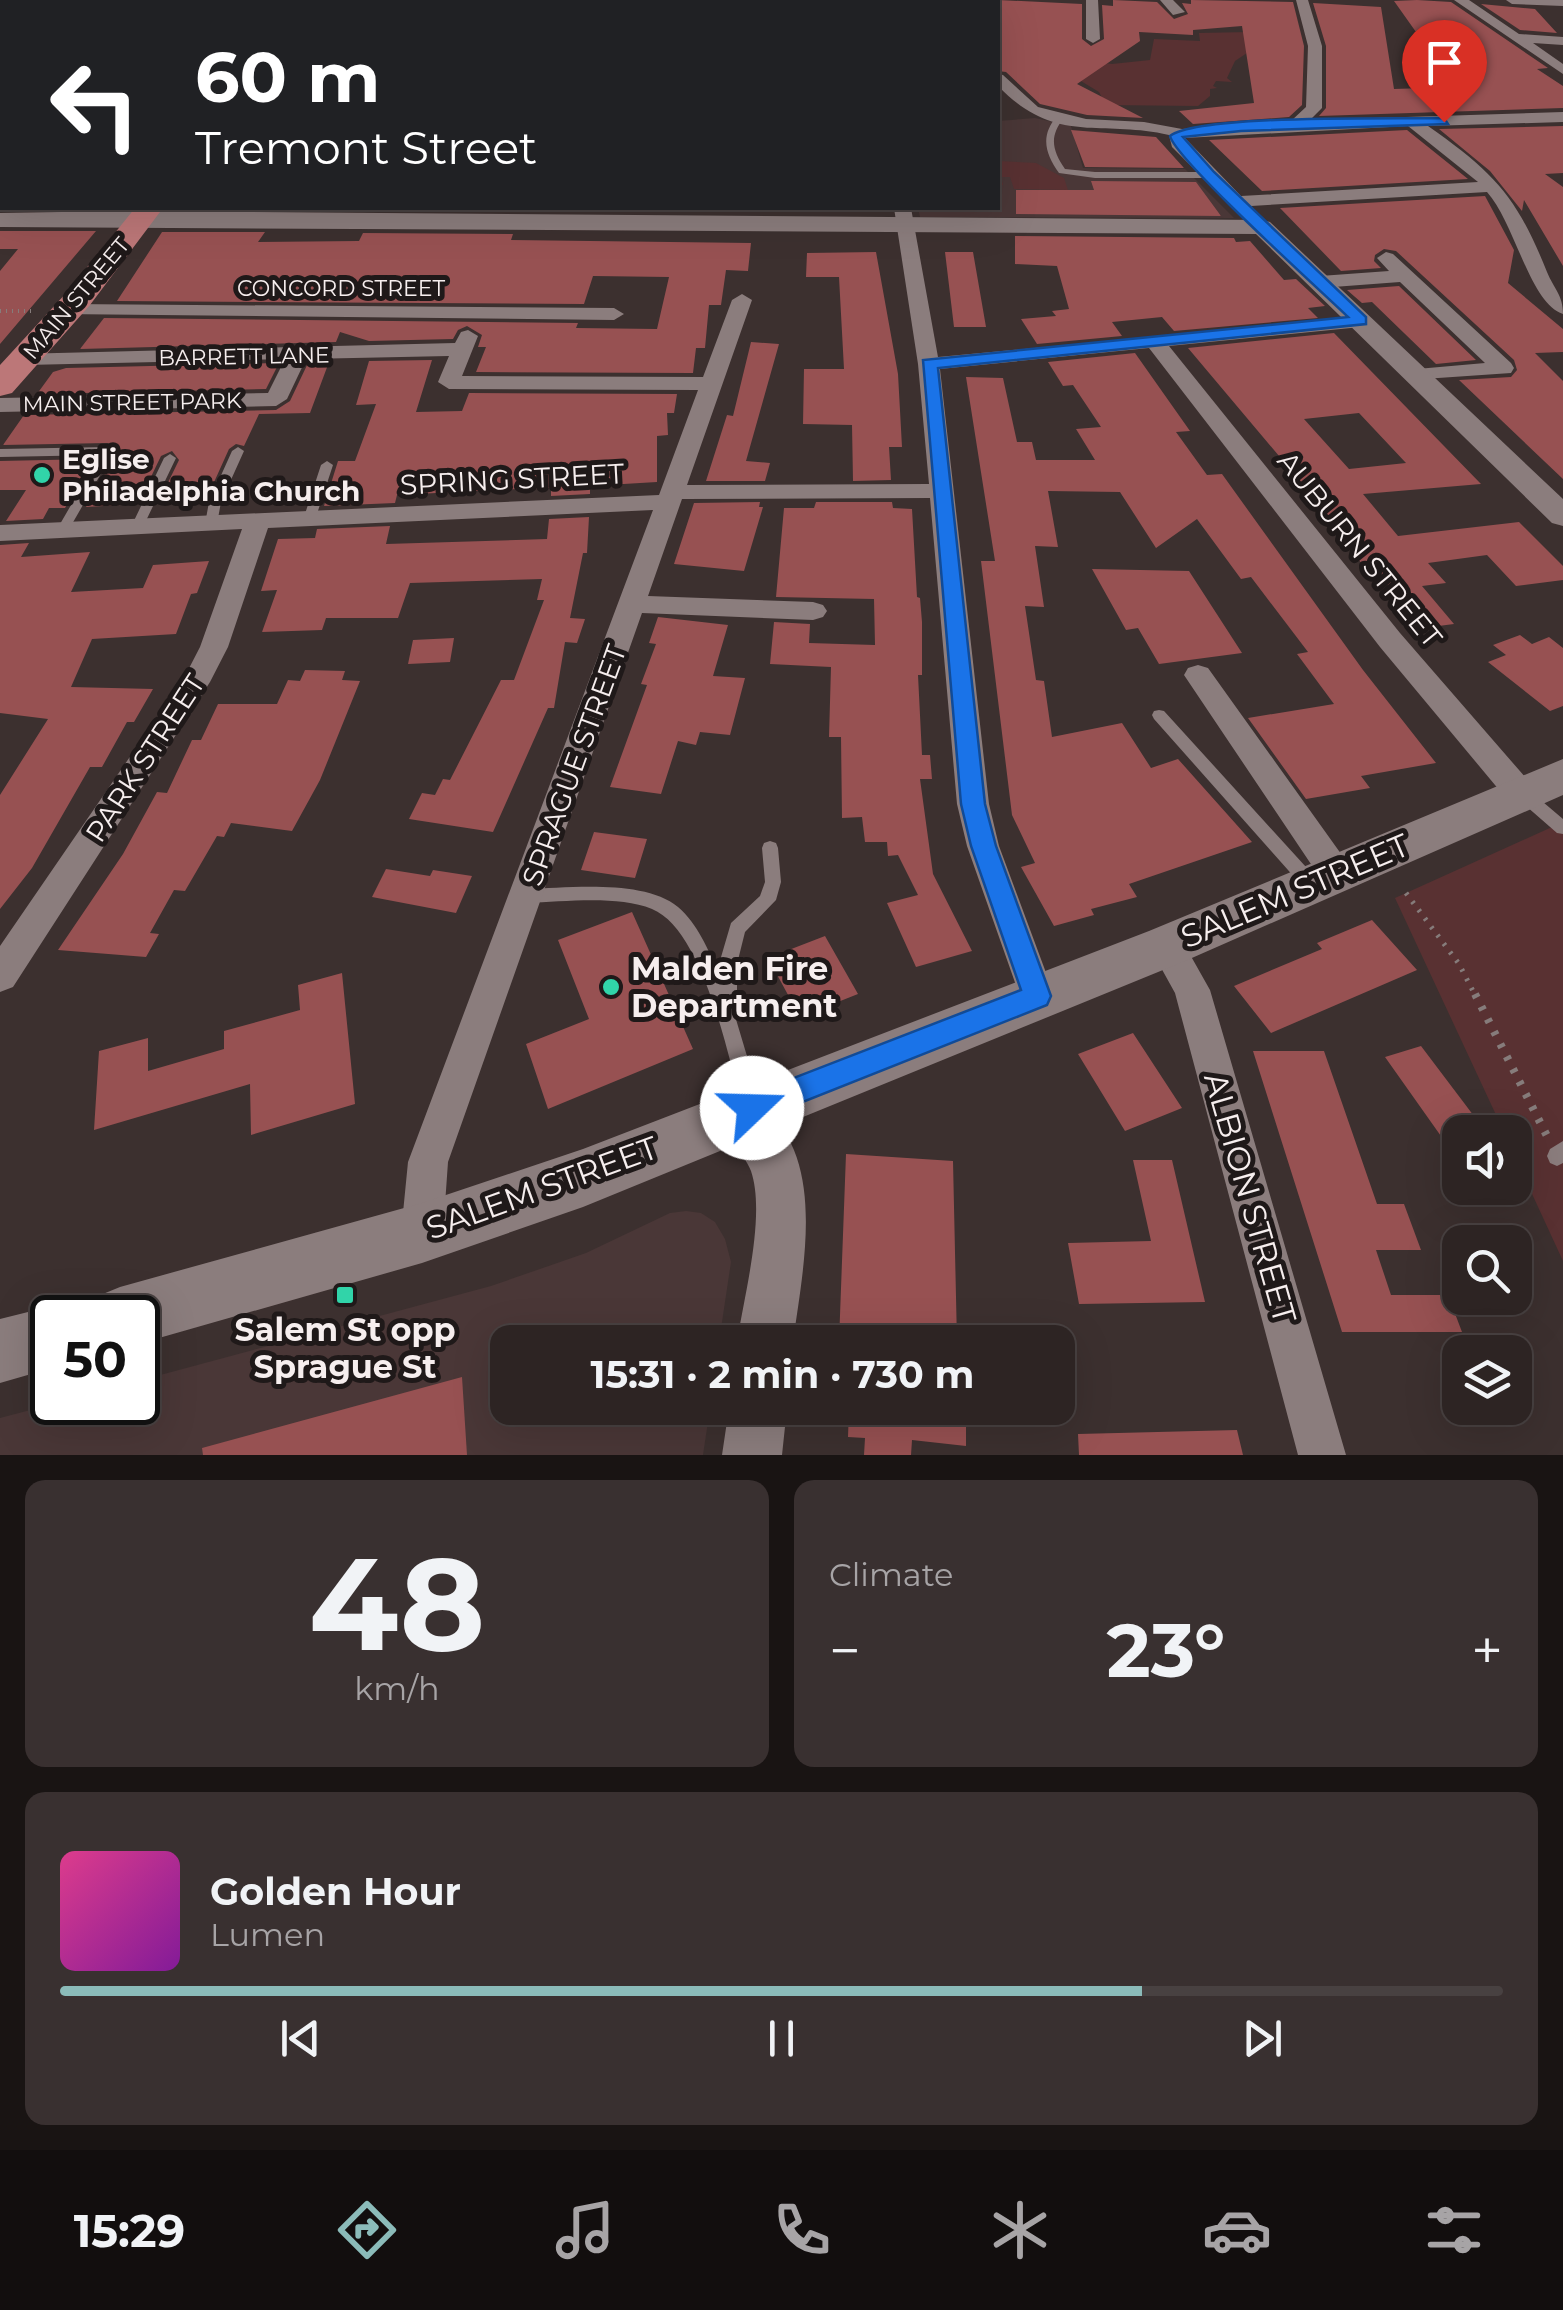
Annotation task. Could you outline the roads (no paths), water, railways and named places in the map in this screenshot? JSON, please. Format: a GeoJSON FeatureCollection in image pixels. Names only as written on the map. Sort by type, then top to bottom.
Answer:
{"type":"FeatureCollection","features":[{"type":"Feature","properties":{"kind":"main road","name":"MAIN STREET"},"geometry":{"type":"LineString","coordinates":[[0,386],[26,359],[56,310],[145,213]]}},
{"type":"Feature","properties":{"kind":"main road","name":"SALEM STREET"},"geometry":{"type":"LineString","coordinates":[[160,1307],[422,1234],[583,1178],[743,1111],[1166,946],[1563,776]]}},
{"type":"Feature","properties":{"kind":"main road"},"geometry":{"type":"LineString","coordinates":[[0,1351],[30,1342]]}},
{"type":"Feature","properties":{"kind":"street"},"geometry":{"type":"LineString","coordinates":[[1092,0],[1092,40]]}},
{"type":"Feature","properties":{"kind":"street"},"geometry":{"type":"LineString","coordinates":[[1166,0],[1178,12]]}},
{"type":"Feature","properties":{"kind":"street"},"geometry":{"type":"LineString","coordinates":[[1295,125],[1314,108],[1315,46],[1302,0]]}},
{"type":"Feature","properties":{"kind":"street"},"geometry":{"type":"LineString","coordinates":[[1460,0],[1563,70]]}},
{"type":"Feature","properties":{"kind":"street"},"geometry":{"type":"LineString","coordinates":[[1512,0],[1563,2]]}},
{"type":"Feature","properties":{"kind":"street"},"geometry":{"type":"LineString","coordinates":[[1518,38],[1563,40]]}},
{"type":"Feature","properties":{"kind":"street"},"geometry":{"type":"LineString","coordinates":[[1000,80],[1030,108],[1060,118],[1149,124],[1180,132],[1563,117]]}},
{"type":"Feature","properties":{"kind":"street"},"geometry":{"type":"LineString","coordinates":[[1414,123],[1470,162],[1494,186],[1523,230],[1536,278],[1563,308]]}},
{"type":"Feature","properties":{"kind":"street"},"geometry":{"type":"LineString","coordinates":[[1180,132],[1176,136],[1178,144],[1563,516]]}},
{"type":"Feature","properties":{"kind":"street"},"geometry":{"type":"LineString","coordinates":[[1236,202],[1494,186]]}},
{"type":"Feature","properties":{"kind":"street"},"geometry":{"type":"LineString","coordinates":[[0,220],[145,213],[903,216],[1262,227]]}},
{"type":"Feature","properties":{"kind":"street"},"geometry":{"type":"LineString","coordinates":[[903,216],[929,364],[973,804],[1037,996]]}},
{"type":"Feature","properties":{"kind":"street"},"geometry":{"type":"LineString","coordinates":[[1386,258],[1503,368],[1417,375]]}},
{"type":"Feature","properties":{"kind":"street"},"geometry":{"type":"LineString","coordinates":[[1320,282],[1405,276]]}},
{"type":"Feature","properties":{"kind":"street","name":"SPRAGUE STREET"},"geometry":{"type":"LineString","coordinates":[[422,1234],[428,1162],[742,300]]}},
{"type":"Feature","properties":{"kind":"street","name":"CONCORD STREET"},"geometry":{"type":"LineString","coordinates":[[56,310],[614,314]]}},
{"type":"Feature","properties":{"kind":"street"},"geometry":{"type":"LineString","coordinates":[[477,314],[449,382],[712,384]]}},
{"type":"Feature","properties":{"kind":"street"},"geometry":{"type":"LineString","coordinates":[[929,364],[1360,321]]}},
{"type":"Feature","properties":{"kind":"street","name":"AUBURN STREET"},"geometry":{"type":"LineString","coordinates":[[1154,341],[1390,640],[1522,794]]}},
{"type":"Feature","properties":{"kind":"street","name":"BARRETT LANE"},"geometry":{"type":"LineString","coordinates":[[26,359],[297,356],[462,349]]}},
{"type":"Feature","properties":{"kind":"street","name":"MAIN STREET PARK"},"geometry":{"type":"LineString","coordinates":[[0,405],[276,398],[297,356]]}},
{"type":"Feature","properties":{"kind":"street","name":"SPRING STREET"},"geometry":{"type":"LineString","coordinates":[[0,533],[257,523],[670,497],[941,491]]}},
{"type":"Feature","properties":{"kind":"street","name":"PARK STREET"},"geometry":{"type":"LineString","coordinates":[[0,976],[196,682],[214,646],[257,523]]}},
{"type":"Feature","properties":{"kind":"street"},"geometry":{"type":"LineString","coordinates":[[632,604],[813,611]]}},
{"type":"Feature","properties":{"kind":"street"},"geometry":{"type":"LineString","coordinates":[[1198,675],[1325,880]]}},
{"type":"Feature","properties":{"kind":"street","name":"ALBION STREET"},"geometry":{"type":"LineString","coordinates":[[1166,946],[1192,990],[1322,1455]]}},
{"type":"Feature","properties":{"kind":"street"},"geometry":{"type":"LineString","coordinates":[[743,1111],[776,1166],[778,1230],[768,1325]]}},
{"type":"Feature","properties":{"kind":"street"},"geometry":{"type":"LineString","coordinates":[[752,1455],[756,1425]]}},
{"type":"Feature","properties":{"kind":"lane"},"geometry":{"type":"LineString","coordinates":[[1060,118],[1049,129],[1047,138],[1062,170],[1086,174],[1209,175]]}},
{"type":"Feature","properties":{"kind":"lane"},"geometry":{"type":"LineString","coordinates":[[0,453],[108,451],[62,530]]}},
{"type":"Feature","properties":{"kind":"lane"},"geometry":{"type":"LineString","coordinates":[[211,524],[215,502],[238,451]]}},
{"type":"Feature","properties":{"kind":"lane"},"geometry":{"type":"LineString","coordinates":[[137,528],[170,458]]}},
{"type":"Feature","properties":{"kind":"lane"},"geometry":{"type":"LineString","coordinates":[[309,520],[327,464]]}},
{"type":"Feature","properties":{"kind":"lane"},"geometry":{"type":"LineString","coordinates":[[1159,715],[1325,880]]}},
{"type":"Feature","properties":{"kind":"lane"},"geometry":{"type":"LineString","coordinates":[[1522,794],[1563,828]]}},
{"type":"Feature","properties":{"kind":"lane"},"geometry":{"type":"LineString","coordinates":[[743,1111],[728,1021],[728,964],[736,928],[767,900],[773,882],[770,848]]}},
{"type":"Feature","properties":{"kind":"lane"},"geometry":{"type":"LineString","coordinates":[[526,896],[643,900],[671,911],[694,941],[728,1021]]}},
{"type":"Feature","properties":{"kind":"place","name":"Eglise Philadelphia Church"},"geometry":{"type":"Point","coordinates":[42,475]}},
{"type":"Feature","properties":{"kind":"place","name":"Malden Fire Department"},"geometry":{"type":"Point","coordinates":[611,987]}},
{"type":"Feature","properties":{"kind":"place","name":"Salem St opp Sprague St"},"geometry":{"type":"Point","coordinates":[345,1295]}}]}
